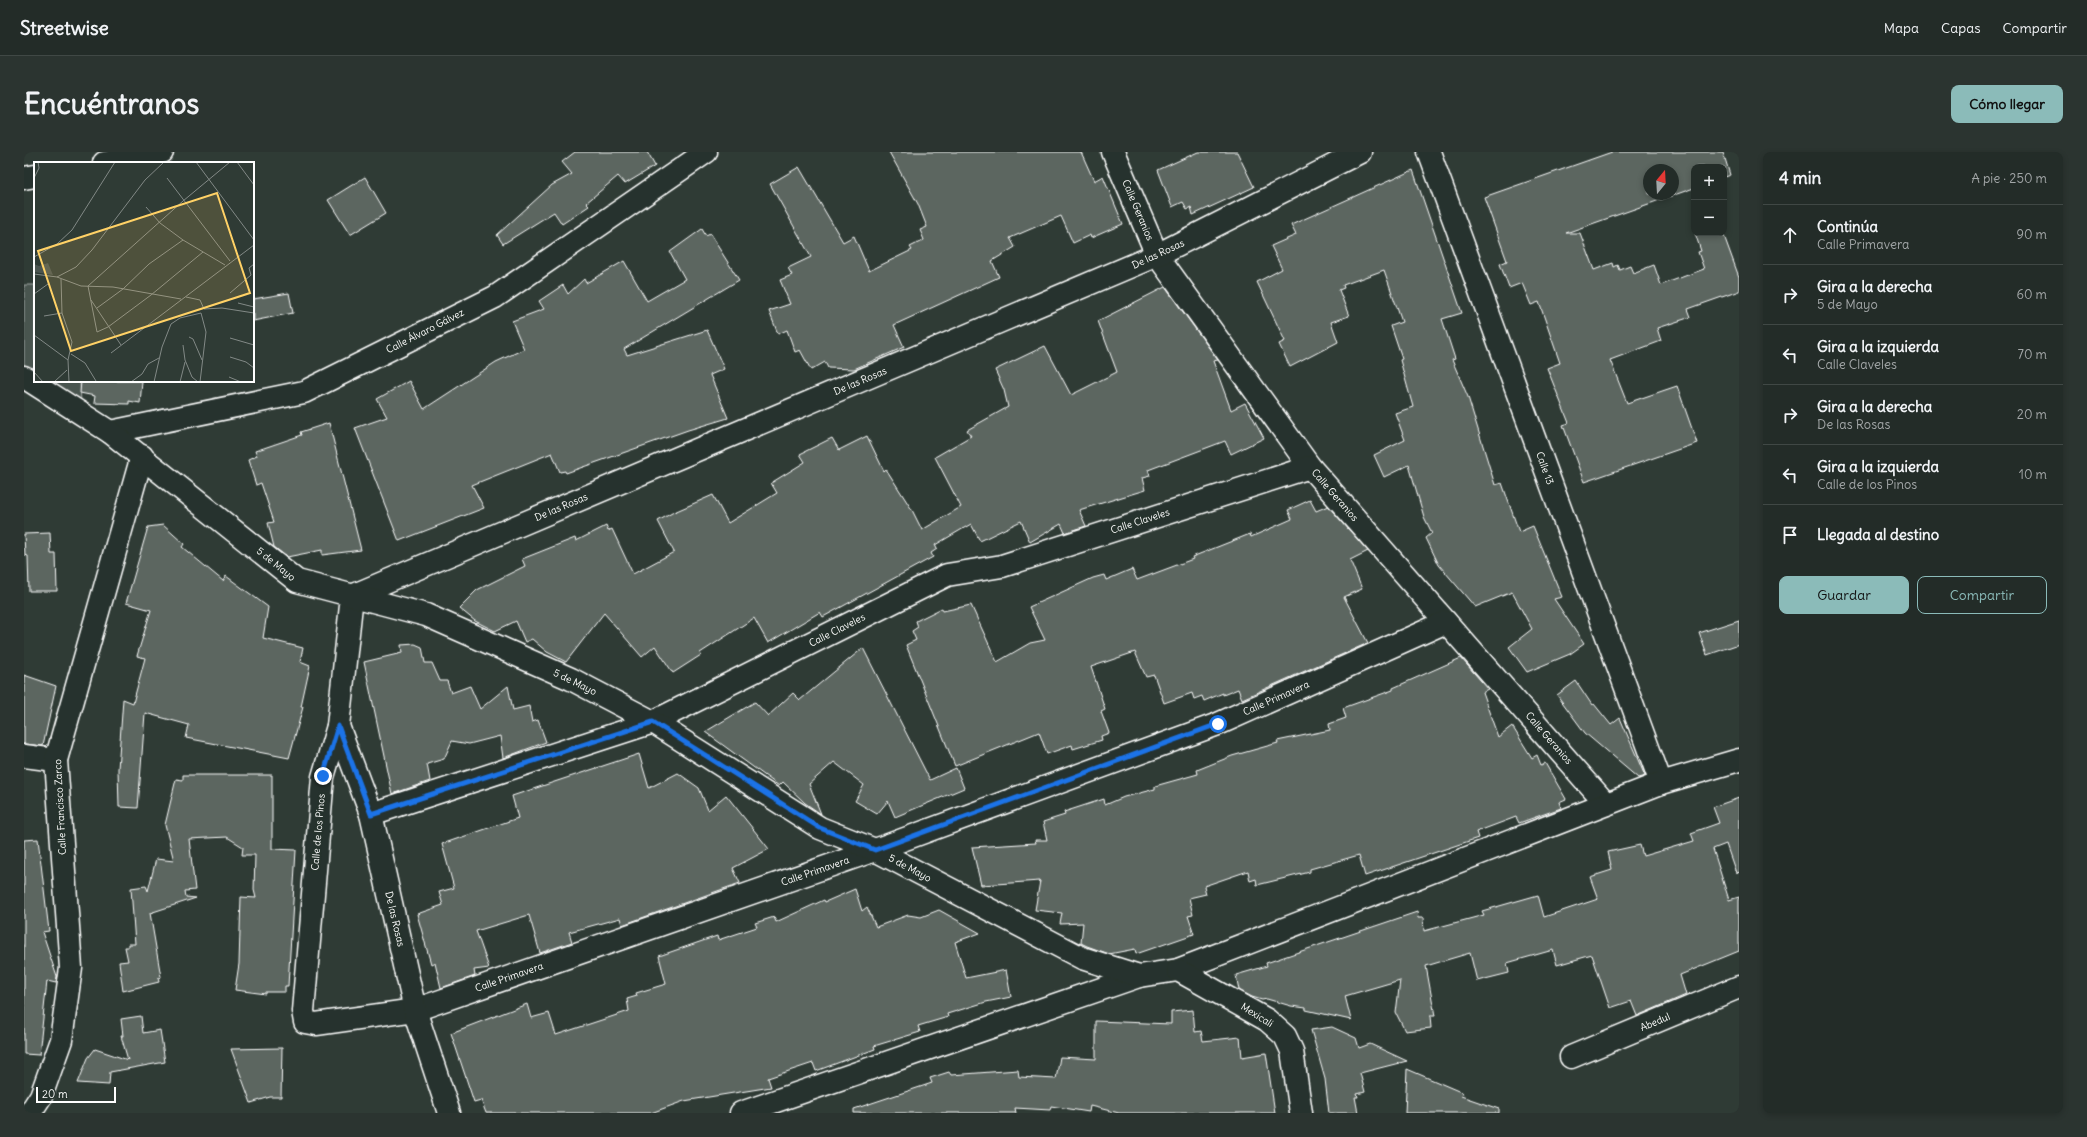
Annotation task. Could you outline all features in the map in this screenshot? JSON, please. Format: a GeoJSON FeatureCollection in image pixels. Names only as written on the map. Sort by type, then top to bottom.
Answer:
{"type":"FeatureCollection","features":[{"type":"Feature","properties":{"kind":"street"},"geometry":{"type":"LineString","coordinates":[[109,162],[162,152]]}},
{"type":"Feature","properties":{"kind":"street","name":"Calle Álvaro Gálvez"},"geometry":{"type":"LineString","coordinates":[[110,432],[304,392],[495,297],[706,152]]}},
{"type":"Feature","properties":{"kind":"street","name":"Calle Geranios"},"geometry":{"type":"LineString","coordinates":[[1113,152],[1157,255],[1310,466],[1606,804]]}},
{"type":"Feature","properties":{"kind":"street","name":"De las Rosas"},"geometry":{"type":"LineString","coordinates":[[352,596],[1157,255],[1360,152]]}},
{"type":"Feature","properties":{"kind":"street","name":"Calle 13"},"geometry":{"type":"LineString","coordinates":[[1429,152],[1661,783]]}},
{"type":"Feature","properties":{"kind":"street"},"geometry":{"type":"LineString","coordinates":[[24,178],[34,176]]}},
{"type":"Feature","properties":{"kind":"street","name":"5 de Mayo"},"geometry":{"type":"LineString","coordinates":[[24,377],[110,432],[142,456],[297,582],[426,615],[571,679],[653,722],[820,828],[875,850],[1082,958],[1139,976]]}},
{"type":"Feature","properties":{"kind":"street","name":"Calle Francisco Zarco"},"geometry":{"type":"LineString","coordinates":[[30,1113],[41,1096],[61,1040],[72,968],[56,760],[142,456]]}},
{"type":"Feature","properties":{"kind":"street","name":"Calle Claveles"},"geometry":{"type":"LineString","coordinates":[[371,814],[653,722],[947,575],[1002,566],[1310,466]]}},
{"type":"Feature","properties":{"kind":"street","name":"Calle de los Pinos"},"geometry":{"type":"LineString","coordinates":[[305,1022],[303,1011],[323,776],[338,726],[352,596]]}},
{"type":"Feature","properties":{"kind":"street","name":"Calle Primavera"},"geometry":{"type":"LineString","coordinates":[[305,1022],[316,1024],[415,1010],[875,850],[1218,724],[1446,622]]}},
{"type":"Feature","properties":{"kind":"street","name":"De las Rosas"},"geometry":{"type":"LineString","coordinates":[[338,726],[371,814],[415,1010],[449,1113]]}},
{"type":"Feature","properties":{"kind":"street"},"geometry":{"type":"LineString","coordinates":[[24,756],[56,760]]}},
{"type":"Feature","properties":{"kind":"street"},"geometry":{"type":"LineString","coordinates":[[742,1113],[1139,976],[1178,970],[1661,783],[1739,760]]}},
{"type":"Feature","properties":{"kind":"street","name":"Mexicali"},"geometry":{"type":"LineString","coordinates":[[1178,970],[1267,1020],[1285,1036],[1292,1051],[1300,1113]]}},
{"type":"Feature","properties":{"kind":"street","name":"Abedul"},"geometry":{"type":"LineString","coordinates":[[1571,1056],[1739,987]]}},
{"type":"Feature","properties":{"kind":"shaded area"},"geometry":{"type":"Polygon","coordinates":[[[24,285],[34,285],[34,371],[24,364],[24,285]]]}},
{"type":"Feature","properties":{"kind":"shaded area"},"geometry":{"type":"Polygon","coordinates":[[[49,382],[80,382],[81,404],[49,382]]]}},
{"type":"Feature","properties":{"kind":"building"},"geometry":{"type":"Polygon","coordinates":[[[575,152],[647,152],[655,166],[625,184],[618,176],[586,203],[589,206],[562,224],[554,212],[503,244],[497,235],[552,185],[572,174],[562,162],[575,152]]]}},
{"type":"Feature","properties":{"kind":"building"},"geometry":{"type":"Polygon","coordinates":[[[889,152],[1081,152],[1094,181],[1103,176],[1123,224],[1091,238],[1090,235],[1073,243],[1061,216],[1010,238],[1015,247],[992,261],[999,277],[894,325],[904,347],[854,369],[828,368],[825,362],[811,370],[800,350],[795,352],[787,330],[778,334],[769,311],[790,304],[780,280],[792,275],[788,268],[811,257],[770,184],[799,167],[843,242],[854,236],[869,271],[912,250],[910,247],[924,240],[920,230],[927,227],[918,204],[889,152]]]}},
{"type":"Feature","properties":{"kind":"building"},"geometry":{"type":"Polygon","coordinates":[[[1198,152],[1237,152],[1254,187],[1193,215],[1191,207],[1187,209],[1183,202],[1172,207],[1158,170],[1198,152]]]}},
{"type":"Feature","properties":{"kind":"building"},"geometry":{"type":"Polygon","coordinates":[[[1612,152],[1723,152],[1727,164],[1691,164],[1691,189],[1679,193],[1679,164],[1643,164],[1643,200],[1660,200],[1566,233],[1580,233],[1594,270],[1613,263],[1614,267],[1618,265],[1620,270],[1630,266],[1633,273],[1654,265],[1661,285],[1704,269],[1698,252],[1701,251],[1696,236],[1724,236],[1739,277],[1739,291],[1688,309],[1691,317],[1657,328],[1661,341],[1610,360],[1627,403],[1677,386],[1697,443],[1584,482],[1563,425],[1569,423],[1547,368],[1560,363],[1539,302],[1531,305],[1522,283],[1509,288],[1500,264],[1507,261],[1484,197],[1612,152]]]}},
{"type":"Feature","properties":{"kind":"building"},"geometry":{"type":"Polygon","coordinates":[[[1727,165],[1730,175],[1727,176],[1727,165]]]}},
{"type":"Feature","properties":{"kind":"building"},"geometry":{"type":"Polygon","coordinates":[[[1413,170],[1462,313],[1442,319],[1455,359],[1452,360],[1468,397],[1495,485],[1502,483],[1519,532],[1533,526],[1562,597],[1554,599],[1584,644],[1570,654],[1527,672],[1509,647],[1532,629],[1512,592],[1475,607],[1439,565],[1426,538],[1432,533],[1424,517],[1409,465],[1384,477],[1374,455],[1405,440],[1395,413],[1413,407],[1400,360],[1402,359],[1391,326],[1402,322],[1384,270],[1343,285],[1344,288],[1339,290],[1349,316],[1331,322],[1338,342],[1290,367],[1279,344],[1285,341],[1257,282],[1282,269],[1271,246],[1296,235],[1291,225],[1413,170]]]}},
{"type":"Feature","properties":{"kind":"building"},"geometry":{"type":"Polygon","coordinates":[[[365,177],[386,213],[350,235],[328,200],[365,177]]]}},
{"type":"Feature","properties":{"kind":"building"},"geometry":{"type":"Polygon","coordinates":[[[702,229],[706,236],[710,234],[739,280],[624,349],[627,355],[707,330],[724,369],[710,375],[728,418],[688,430],[566,473],[565,471],[560,472],[552,453],[472,485],[484,508],[399,541],[355,428],[387,417],[377,399],[409,381],[424,409],[496,362],[524,349],[512,321],[544,309],[539,301],[563,285],[568,294],[584,279],[586,283],[624,261],[647,301],[685,279],[670,252],[702,229]]]}},
{"type":"Feature","properties":{"kind":"building"},"geometry":{"type":"Polygon","coordinates":[[[1165,287],[1218,360],[1213,361],[1231,410],[1245,403],[1264,438],[1231,454],[1225,441],[1148,470],[1150,476],[1142,478],[1145,490],[1079,510],[1086,526],[1065,533],[1061,524],[1030,542],[1021,521],[980,541],[971,524],[935,545],[937,549],[931,553],[933,557],[823,617],[820,612],[768,643],[754,618],[700,653],[701,655],[673,673],[655,646],[642,657],[604,613],[566,662],[547,652],[532,639],[525,642],[516,621],[495,631],[475,621],[459,608],[477,590],[525,566],[522,559],[575,538],[576,541],[606,526],[608,531],[612,529],[633,574],[674,552],[658,521],[672,513],[713,495],[728,523],[777,493],[771,483],[805,462],[800,454],[832,438],[839,450],[867,436],[884,471],[886,469],[912,510],[922,530],[961,507],[935,457],[971,436],[967,430],[1008,407],[1004,390],[995,370],[1045,346],[1071,395],[1117,372],[1098,321],[1165,287]]]}},
{"type":"Feature","properties":{"kind":"building"},"geometry":{"type":"Polygon","coordinates":[[[289,293],[293,313],[254,321],[254,299],[289,293]]]}},
{"type":"Feature","properties":{"kind":"building"},"geometry":{"type":"Polygon","coordinates":[[[81,382],[142,382],[140,403],[129,401],[129,404],[94,403],[95,396],[80,393],[81,382]]]}},
{"type":"Feature","properties":{"kind":"building"},"geometry":{"type":"Polygon","coordinates":[[[329,423],[361,550],[322,555],[322,550],[287,557],[274,547],[268,523],[274,522],[261,483],[256,485],[248,460],[257,456],[255,451],[302,435],[301,432],[329,423]]]}},
{"type":"Feature","properties":{"kind":"building"},"geometry":{"type":"Polygon","coordinates":[[[1310,500],[1316,511],[1328,506],[1368,551],[1350,560],[1362,589],[1344,597],[1368,643],[1242,699],[1238,689],[1223,695],[1223,693],[1204,701],[1202,696],[1194,699],[1192,693],[1164,703],[1154,675],[1146,677],[1135,652],[1091,667],[1105,709],[1101,711],[1109,733],[1101,736],[1102,740],[1073,749],[1072,745],[1047,754],[1039,732],[955,766],[906,645],[916,640],[912,631],[918,627],[916,621],[942,608],[943,611],[971,605],[997,662],[1030,643],[1045,640],[1029,607],[1093,578],[1104,575],[1106,580],[1132,569],[1137,580],[1193,559],[1192,557],[1250,534],[1251,537],[1292,519],[1288,510],[1310,500]]]}},
{"type":"Feature","properties":{"kind":"building"},"geometry":{"type":"Polygon","coordinates":[[[163,525],[184,544],[182,547],[223,581],[226,576],[268,607],[263,638],[303,648],[300,662],[310,666],[301,707],[303,707],[289,758],[186,738],[189,725],[145,713],[138,808],[119,807],[118,769],[123,699],[133,703],[145,658],[137,656],[151,610],[126,603],[148,527],[163,525]]]}},
{"type":"Feature","properties":{"kind":"building"},"geometry":{"type":"Polygon","coordinates":[[[50,533],[51,554],[56,554],[57,591],[29,591],[28,556],[25,555],[24,534],[50,533]]]}},
{"type":"Feature","properties":{"kind":"building"},"geometry":{"type":"Polygon","coordinates":[[[1739,620],[1739,644],[1707,655],[1699,633],[1739,620]]]}},
{"type":"Feature","properties":{"kind":"building"},"geometry":{"type":"Polygon","coordinates":[[[415,644],[422,647],[425,663],[432,663],[440,681],[447,681],[451,693],[470,686],[480,709],[508,686],[513,710],[529,706],[532,722],[538,720],[546,742],[503,758],[500,736],[469,744],[452,741],[444,759],[427,764],[430,781],[392,794],[364,662],[402,653],[401,645],[415,644]]]}},
{"type":"Feature","properties":{"kind":"building"},"geometry":{"type":"Polygon","coordinates":[[[863,648],[930,780],[956,768],[964,788],[895,817],[888,801],[877,814],[855,801],[864,785],[834,762],[809,784],[821,814],[805,803],[783,782],[779,786],[705,732],[755,702],[768,716],[793,693],[800,700],[863,648]]]}},
{"type":"Feature","properties":{"kind":"building"},"geometry":{"type":"Polygon","coordinates":[[[1461,658],[1488,689],[1482,692],[1498,737],[1512,726],[1532,758],[1537,755],[1541,765],[1545,763],[1566,799],[1559,802],[1561,808],[1519,823],[1516,817],[1476,832],[1478,838],[1365,876],[1359,855],[1310,869],[1310,872],[1257,885],[1256,879],[1250,881],[1248,871],[1204,886],[1206,894],[1189,898],[1193,915],[1188,916],[1194,934],[1136,954],[1135,949],[1109,954],[1087,946],[1081,943],[1083,923],[1060,924],[1062,913],[1035,910],[1040,881],[981,885],[972,847],[1036,843],[1035,840],[1047,840],[1043,822],[1065,815],[1064,812],[1104,799],[1105,805],[1124,797],[1155,789],[1155,786],[1198,774],[1197,770],[1232,756],[1278,743],[1277,741],[1330,730],[1329,724],[1346,718],[1343,708],[1393,690],[1393,688],[1461,658]]]}},
{"type":"Feature","properties":{"kind":"building"},"geometry":{"type":"Polygon","coordinates":[[[24,675],[56,686],[43,746],[24,744],[24,675]]]}},
{"type":"Feature","properties":{"kind":"building"},"geometry":{"type":"Polygon","coordinates":[[[1576,681],[1592,705],[1594,704],[1611,725],[1620,718],[1645,776],[1638,778],[1585,733],[1557,695],[1576,681]]]}},
{"type":"Feature","properties":{"kind":"building"},"geometry":{"type":"Polygon","coordinates":[[[639,754],[649,788],[678,773],[699,788],[708,810],[726,795],[769,849],[733,868],[740,883],[622,925],[620,918],[569,932],[572,942],[540,953],[529,915],[476,931],[489,968],[474,970],[475,976],[441,988],[435,962],[431,964],[417,914],[443,905],[439,892],[454,888],[442,844],[518,818],[512,796],[639,754]]]}},
{"type":"Feature","properties":{"kind":"building"},"geometry":{"type":"Polygon","coordinates":[[[183,775],[272,775],[272,849],[296,850],[288,986],[285,986],[285,992],[266,992],[266,994],[235,990],[239,964],[241,897],[256,898],[254,890],[255,855],[242,855],[243,847],[227,837],[189,839],[195,890],[185,891],[186,897],[196,898],[150,913],[161,977],[158,978],[159,982],[123,991],[119,962],[128,961],[125,947],[128,947],[128,944],[135,944],[131,888],[146,886],[148,891],[156,859],[174,861],[165,825],[176,779],[183,780],[183,775]]]}},
{"type":"Feature","properties":{"kind":"building"},"geometry":{"type":"Polygon","coordinates":[[[1739,798],[1739,872],[1736,873],[1726,844],[1713,849],[1729,900],[1739,897],[1739,951],[1680,975],[1686,995],[1637,1016],[1631,1001],[1610,1008],[1592,955],[1557,965],[1553,950],[1507,963],[1509,973],[1477,981],[1470,953],[1426,966],[1435,1016],[1430,1016],[1431,1028],[1405,1031],[1396,1013],[1400,980],[1345,996],[1351,1020],[1306,1010],[1306,1008],[1291,1006],[1267,999],[1262,1000],[1252,997],[1239,990],[1236,975],[1267,966],[1266,963],[1417,912],[1418,918],[1423,918],[1424,931],[1484,915],[1482,911],[1538,895],[1544,917],[1598,899],[1590,877],[1612,870],[1608,852],[1640,845],[1643,856],[1694,841],[1691,833],[1719,823],[1713,807],[1739,798]]]}},
{"type":"Feature","properties":{"kind":"building"},"geometry":{"type":"Polygon","coordinates":[[[38,839],[49,931],[42,932],[57,977],[56,983],[47,981],[39,1055],[24,1054],[24,840],[38,839]]]}},
{"type":"Feature","properties":{"kind":"building"},"geometry":{"type":"Polygon","coordinates":[[[855,889],[862,911],[867,907],[876,927],[908,915],[921,917],[939,910],[980,933],[955,942],[966,978],[1006,970],[1011,997],[986,1002],[947,1014],[948,1017],[918,1026],[920,1032],[874,1046],[875,1049],[816,1071],[813,1063],[768,1078],[771,1087],[684,1101],[651,1113],[486,1113],[481,1100],[474,1102],[451,1033],[527,1004],[531,1018],[549,1013],[556,1035],[629,1011],[627,999],[637,996],[636,993],[666,984],[659,956],[717,936],[718,940],[757,927],[755,923],[774,917],[776,922],[824,900],[825,902],[855,889]]]}},
{"type":"Feature","properties":{"kind":"building"},"geometry":{"type":"Polygon","coordinates":[[[1193,1010],[1195,1032],[1201,1031],[1203,1041],[1240,1037],[1242,1057],[1266,1053],[1275,1113],[1119,1113],[1090,1106],[1089,1112],[1051,1106],[1050,1110],[1015,1108],[1016,1113],[854,1113],[854,1109],[932,1083],[930,1078],[949,1072],[951,1075],[1018,1070],[1019,1077],[1056,1079],[1060,1057],[1096,1059],[1096,1021],[1171,1024],[1171,1012],[1193,1010]]]}},
{"type":"Feature","properties":{"kind":"building"},"geometry":{"type":"Polygon","coordinates":[[[141,1016],[143,1033],[160,1030],[165,1062],[110,1072],[109,1085],[78,1083],[88,1058],[95,1049],[128,1060],[121,1036],[123,1036],[121,1019],[141,1016]]]}},
{"type":"Feature","properties":{"kind":"building"},"geometry":{"type":"Polygon","coordinates":[[[1332,1027],[1356,1038],[1359,1048],[1370,1044],[1407,1061],[1360,1073],[1365,1092],[1357,1094],[1358,1097],[1355,1097],[1358,1113],[1329,1113],[1325,1079],[1311,1030],[1332,1027]]]}},
{"type":"Feature","properties":{"kind":"building"},"geometry":{"type":"Polygon","coordinates":[[[282,1048],[281,1097],[270,1097],[251,1103],[231,1049],[282,1048]]]}},
{"type":"Feature","properties":{"kind":"building"},"geometry":{"type":"Polygon","coordinates":[[[1407,1069],[1463,1093],[1461,1096],[1499,1109],[1499,1113],[1405,1113],[1407,1069]]]}},
{"type":"Feature","properties":{"kind":"route"},"geometry":{"type":"LineString","coordinates":[[323,776],[338,726],[371,814],[653,722],[820,828],[875,850],[1218,724]]}}]}
